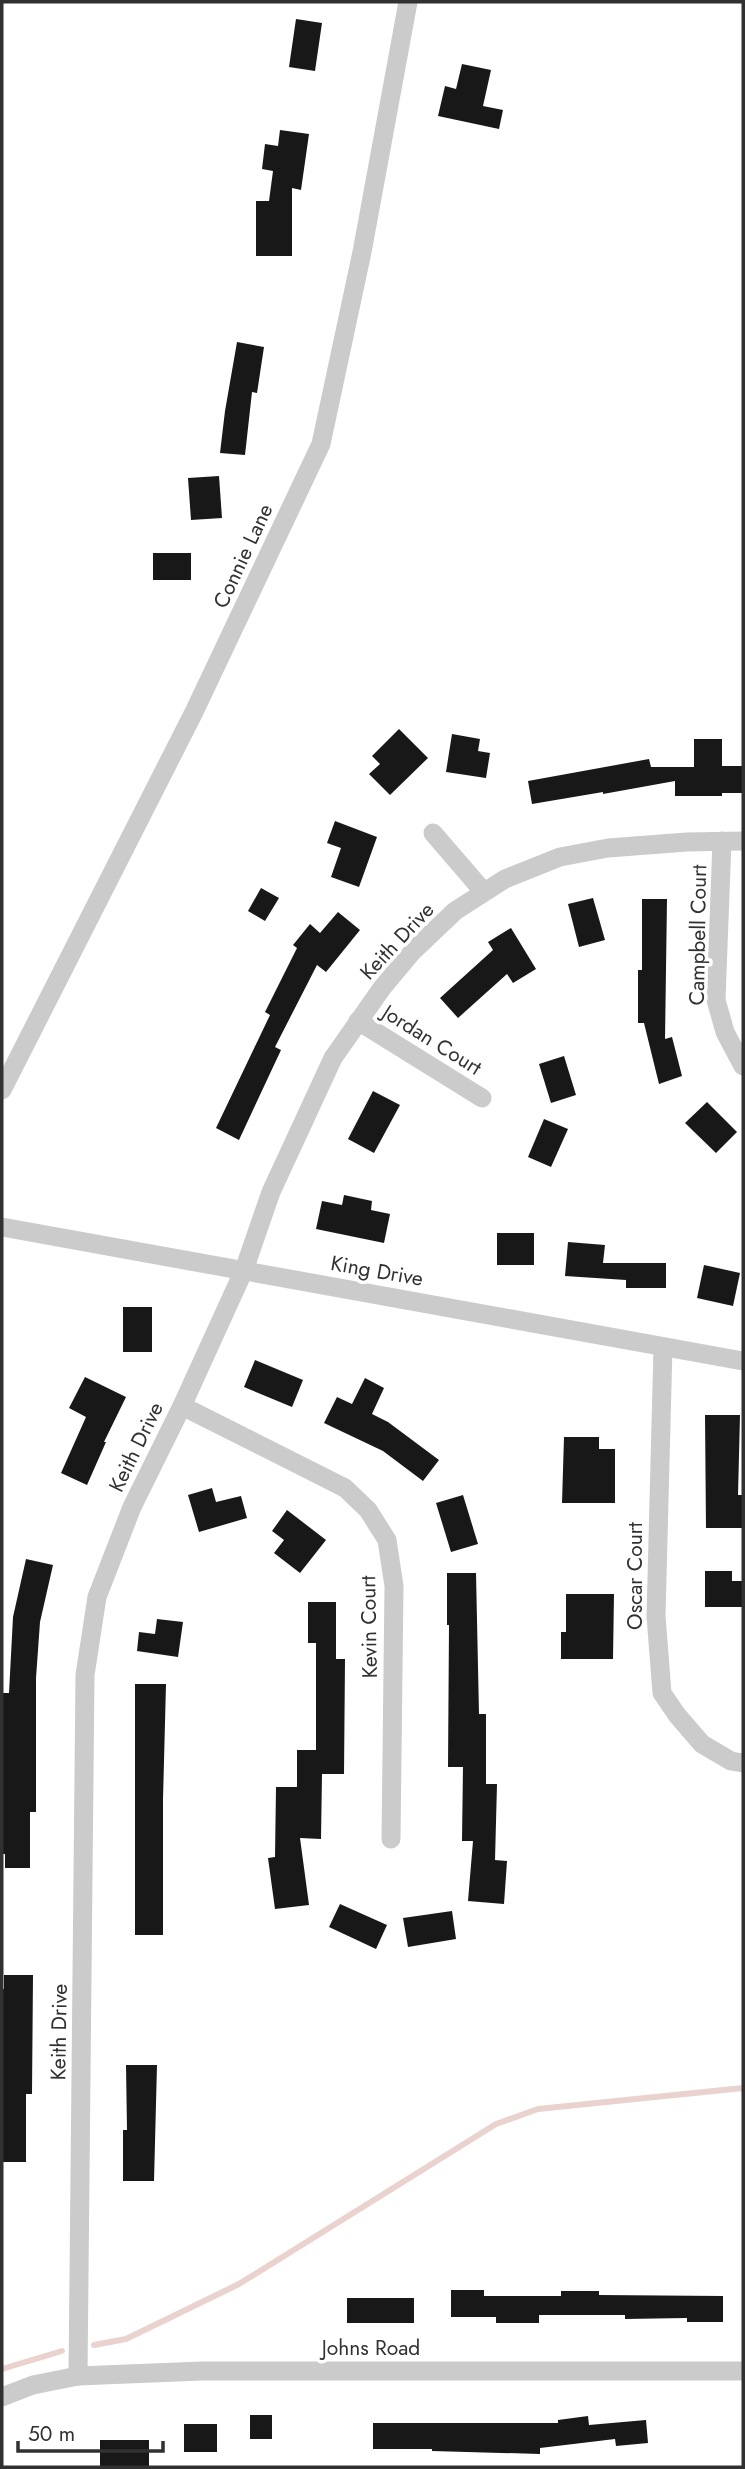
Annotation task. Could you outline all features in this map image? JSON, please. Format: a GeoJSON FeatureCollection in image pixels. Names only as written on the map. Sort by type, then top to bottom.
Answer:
{"type":"FeatureCollection","features":[{"type":"Feature","properties":{"kind":"street","name":"Connie Lane"},"geometry":{"type":"LineString","coordinates":[[2,1090],[194,712],[321,444],[362,251],[408,2]]}},
{"type":"Feature","properties":{"kind":"street"},"geometry":{"type":"LineString","coordinates":[[433,833],[484,891]]}},
{"type":"Feature","properties":{"kind":"street","name":"Campbell Court"},"geometry":{"type":"LineString","coordinates":[[722,841],[716,1000],[725,1032],[743,1066]]}},
{"type":"Feature","properties":{"kind":"street","name":"Keith Drive"},"geometry":{"type":"LineString","coordinates":[[78,2376],[85,1675],[97,1598],[132,1507],[244,1270],[276,1180],[332,1058],[413,951],[455,911],[484,891],[505,879],[560,858],[608,848],[743,841]]}},
{"type":"Feature","properties":{"kind":"street","name":"Jordan Court"},"geometry":{"type":"LineString","coordinates":[[358,1021],[482,1098]]}},
{"type":"Feature","properties":{"kind":"street","name":"King Drive"},"geometry":{"type":"LineString","coordinates":[[2,1227],[743,1362]]}},
{"type":"Feature","properties":{"kind":"street","name":"Oscar Court"},"geometry":{"type":"LineString","coordinates":[[663,1347],[656,1616],[662,1693],[677,1716],[702,1744],[731,1761],[743,1763]]}},
{"type":"Feature","properties":{"kind":"street","name":"Kevin Court"},"geometry":{"type":"LineString","coordinates":[[182,1406],[345,1488],[368,1510],[387,1540],[394,1586],[391,1839]]}},
{"type":"Feature","properties":{"kind":"street","name":"Johns Road"},"geometry":{"type":"LineString","coordinates":[[2,2397],[33,2385],[78,2376],[202,2371],[743,2371]]}},
{"type":"Feature","properties":{"kind":"building"},"geometry":{"type":"Polygon","coordinates":[[[296,19],[322,23],[315,71],[289,67],[296,19]]]}},
{"type":"Feature","properties":{"kind":"building"},"geometry":{"type":"Polygon","coordinates":[[[462,64],[491,70],[483,106],[503,110],[499,129],[438,116],[445,86],[456,89],[462,64]]]}},
{"type":"Feature","properties":{"kind":"building"},"geometry":{"type":"Polygon","coordinates":[[[280,130],[309,134],[301,190],[292,188],[292,256],[256,256],[256,201],[269,201],[273,171],[262,169],[265,144],[278,146],[280,130]]]}},
{"type":"Feature","properties":{"kind":"building"},"geometry":{"type":"Polygon","coordinates":[[[237,342],[264,347],[257,393],[252,392],[245,455],[220,453],[237,342]]]}},
{"type":"Feature","properties":{"kind":"building"},"geometry":{"type":"Polygon","coordinates":[[[219,476],[222,518],[191,520],[188,478],[219,476]]]}},
{"type":"Feature","properties":{"kind":"building"},"geometry":{"type":"Polygon","coordinates":[[[153,553],[191,553],[191,580],[153,580],[153,553]]]}},
{"type":"Feature","properties":{"kind":"building"},"geometry":{"type":"Polygon","coordinates":[[[399,729],[428,758],[390,795],[369,774],[380,764],[372,756],[399,729]]]}},
{"type":"Feature","properties":{"kind":"building"},"geometry":{"type":"Polygon","coordinates":[[[452,734],[480,739],[478,751],[490,753],[486,778],[446,772],[452,734]]]}},
{"type":"Feature","properties":{"kind":"building"},"geometry":{"type":"Polygon","coordinates":[[[694,739],[722,739],[722,766],[743,766],[743,793],[675,796],[675,781],[532,804],[528,781],[649,759],[651,767],[694,767],[694,739]]]}},
{"type":"Feature","properties":{"kind":"building"},"geometry":{"type":"Polygon","coordinates":[[[335,821],[377,837],[359,887],[331,877],[341,848],[327,843],[335,821]]]}},
{"type":"Feature","properties":{"kind":"building"},"geometry":{"type":"Polygon","coordinates":[[[261,888],[279,898],[265,921],[248,911],[261,888]]]}},
{"type":"Feature","properties":{"kind":"building"},"geometry":{"type":"Polygon","coordinates":[[[593,898],[605,940],[579,947],[568,904],[593,898]]]}},
{"type":"Feature","properties":{"kind":"building"},"geometry":{"type":"Polygon","coordinates":[[[642,899],[667,899],[665,1039],[672,1037],[682,1076],[659,1084],[644,1023],[638,1023],[638,970],[642,970],[642,899]]]}},
{"type":"Feature","properties":{"kind":"building"},"geometry":{"type":"Polygon","coordinates":[[[338,912],[360,930],[326,972],[317,965],[275,1047],[281,1050],[239,1140],[216,1128],[270,1015],[265,1012],[297,948],[293,945],[310,924],[320,933],[338,912]]]}},
{"type":"Feature","properties":{"kind":"building"},"geometry":{"type":"Polygon","coordinates":[[[511,928],[536,969],[513,983],[507,974],[458,1018],[440,998],[493,950],[488,942],[511,928]]]}},
{"type":"Feature","properties":{"kind":"building"},"geometry":{"type":"Polygon","coordinates":[[[564,1056],[576,1095],[551,1103],[539,1064],[564,1056]]]}},
{"type":"Feature","properties":{"kind":"building"},"geometry":{"type":"Polygon","coordinates":[[[373,1091],[400,1105],[374,1153],[348,1139],[373,1091]]]}},
{"type":"Feature","properties":{"kind":"building"},"geometry":{"type":"Polygon","coordinates":[[[707,1102],[737,1132],[716,1153],[685,1123],[707,1102]]]}},
{"type":"Feature","properties":{"kind":"building"},"geometry":{"type":"Polygon","coordinates":[[[544,1119],[568,1129],[551,1167],[528,1157],[544,1119]]]}},
{"type":"Feature","properties":{"kind":"building"},"geometry":{"type":"Polygon","coordinates":[[[344,1195],[372,1201],[371,1210],[390,1214],[384,1243],[316,1229],[322,1201],[342,1205],[344,1195]]]}},
{"type":"Feature","properties":{"kind":"building"},"geometry":{"type":"Polygon","coordinates":[[[497,1233],[534,1233],[534,1265],[497,1265],[497,1233]]]}},
{"type":"Feature","properties":{"kind":"building"},"geometry":{"type":"Polygon","coordinates":[[[568,1242],[605,1245],[603,1263],[666,1263],[666,1288],[626,1288],[626,1280],[565,1276],[568,1242]]]}},
{"type":"Feature","properties":{"kind":"building"},"geometry":{"type":"Polygon","coordinates":[[[704,1265],[740,1273],[733,1306],[697,1298],[704,1265]]]}},
{"type":"Feature","properties":{"kind":"building"},"geometry":{"type":"Polygon","coordinates":[[[123,1307],[152,1307],[152,1352],[123,1352],[123,1307]]]}},
{"type":"Feature","properties":{"kind":"building"},"geometry":{"type":"Polygon","coordinates":[[[255,1360],[303,1380],[292,1407],[244,1387],[255,1360]]]}},
{"type":"Feature","properties":{"kind":"building"},"geometry":{"type":"Polygon","coordinates":[[[85,1377],[126,1397],[87,1485],[61,1473],[86,1417],[69,1408],[85,1377]]]}},
{"type":"Feature","properties":{"kind":"building"},"geometry":{"type":"Polygon","coordinates":[[[365,1378],[384,1388],[372,1414],[388,1422],[439,1460],[423,1481],[383,1451],[324,1423],[337,1397],[352,1404],[365,1378]]]}},
{"type":"Feature","properties":{"kind":"building"},"geometry":{"type":"Polygon","coordinates":[[[705,1415],[740,1415],[738,1495],[743,1495],[743,1528],[706,1528],[705,1415]]]}},
{"type":"Feature","properties":{"kind":"building"},"geometry":{"type":"Polygon","coordinates":[[[564,1437],[599,1437],[599,1449],[615,1449],[615,1503],[562,1503],[564,1437]]]}},
{"type":"Feature","properties":{"kind":"building"},"geometry":{"type":"Polygon","coordinates":[[[212,1488],[216,1502],[241,1496],[247,1518],[199,1532],[188,1495],[212,1488]]]}},
{"type":"Feature","properties":{"kind":"building"},"geometry":{"type":"Polygon","coordinates":[[[463,1495],[478,1544],[451,1552],[436,1503],[463,1495]]]}},
{"type":"Feature","properties":{"kind":"building"},"geometry":{"type":"Polygon","coordinates":[[[287,1510],[326,1540],[300,1573],[274,1553],[284,1540],[272,1531],[287,1510]]]}},
{"type":"Feature","properties":{"kind":"building"},"geometry":{"type":"Polygon","coordinates":[[[26,1559],[53,1565],[40,1622],[36,1678],[36,1812],[30,1812],[30,1868],[5,1868],[5,1854],[2,1854],[2,1693],[9,1693],[13,1617],[26,1559]]]}},
{"type":"Feature","properties":{"kind":"building"},"geometry":{"type":"Polygon","coordinates":[[[705,1571],[732,1571],[732,1581],[743,1581],[743,1607],[705,1607],[705,1571]]]}},
{"type":"Feature","properties":{"kind":"building"},"geometry":{"type":"Polygon","coordinates":[[[447,1573],[476,1573],[479,1714],[486,1714],[486,1784],[497,1784],[495,1860],[507,1861],[504,1904],[468,1901],[473,1841],[462,1841],[463,1767],[448,1767],[447,1573]]]}},
{"type":"Feature","properties":{"kind":"building"},"geometry":{"type":"Polygon","coordinates":[[[566,1594],[614,1594],[613,1659],[561,1659],[561,1632],[566,1632],[566,1594]]]}},
{"type":"Feature","properties":{"kind":"building"},"geometry":{"type":"Polygon","coordinates":[[[308,1602],[336,1602],[336,1659],[345,1659],[344,1774],[322,1774],[321,1839],[300,1838],[309,1905],[275,1909],[268,1858],[275,1857],[276,1787],[297,1787],[297,1750],[316,1750],[316,1643],[308,1643],[308,1602]]]}},
{"type":"Feature","properties":{"kind":"building"},"geometry":{"type":"Polygon","coordinates":[[[157,1619],[183,1622],[178,1657],[137,1651],[139,1632],[155,1634],[157,1619]]]}},
{"type":"Feature","properties":{"kind":"building"},"geometry":{"type":"Polygon","coordinates":[[[135,1684],[166,1684],[163,1935],[135,1935],[135,1684]]]}},
{"type":"Feature","properties":{"kind":"building"},"geometry":{"type":"Polygon","coordinates":[[[340,1904],[387,1925],[376,1949],[329,1927],[340,1904]]]}},
{"type":"Feature","properties":{"kind":"building"},"geometry":{"type":"Polygon","coordinates":[[[452,1911],[456,1939],[408,1947],[403,1918],[452,1911]]]}},
{"type":"Feature","properties":{"kind":"building"},"geometry":{"type":"Polygon","coordinates":[[[4,1975],[33,1975],[32,2094],[26,2094],[26,2162],[2,2162],[4,1975]]]}},
{"type":"Feature","properties":{"kind":"building"},"geometry":{"type":"Polygon","coordinates":[[[126,2065],[157,2065],[154,2181],[123,2181],[123,2130],[127,2130],[126,2065]]]}},
{"type":"Feature","properties":{"kind":"building"},"geometry":{"type":"Polygon","coordinates":[[[451,2290],[484,2290],[484,2296],[561,2296],[561,2291],[599,2291],[599,2295],[723,2296],[723,2322],[687,2322],[687,2318],[625,2319],[625,2315],[539,2315],[539,2323],[496,2323],[496,2317],[451,2317],[451,2290]]]}},
{"type":"Feature","properties":{"kind":"building"},"geometry":{"type":"Polygon","coordinates":[[[347,2298],[414,2298],[414,2323],[347,2323],[347,2298]]]}},
{"type":"Feature","properties":{"kind":"building"},"geometry":{"type":"Polygon","coordinates":[[[250,2415],[272,2415],[272,2439],[250,2439],[250,2415]]]}},
{"type":"Feature","properties":{"kind":"building"},"geometry":{"type":"Polygon","coordinates":[[[588,2416],[589,2425],[646,2420],[648,2443],[616,2446],[615,2439],[540,2448],[540,2454],[373,2449],[373,2423],[558,2423],[558,2420],[588,2416]]]}},
{"type":"Feature","properties":{"kind":"building"},"geometry":{"type":"Polygon","coordinates":[[[184,2424],[217,2424],[217,2452],[184,2452],[184,2424]]]}},
{"type":"Feature","properties":{"kind":"building"},"geometry":{"type":"Polygon","coordinates":[[[100,2440],[149,2440],[149,2467],[100,2467],[100,2440]]]}},
{"type":"Feature","properties":{"kind":"waterway"},"geometry":{"type":"LineString","coordinates":[[94,2345],[126,2339],[239,2284],[496,2124],[538,2109],[743,2088]]}},
{"type":"Feature","properties":{"kind":"waterway"},"geometry":{"type":"LineString","coordinates":[[2,2369],[62,2351]]}}]}
